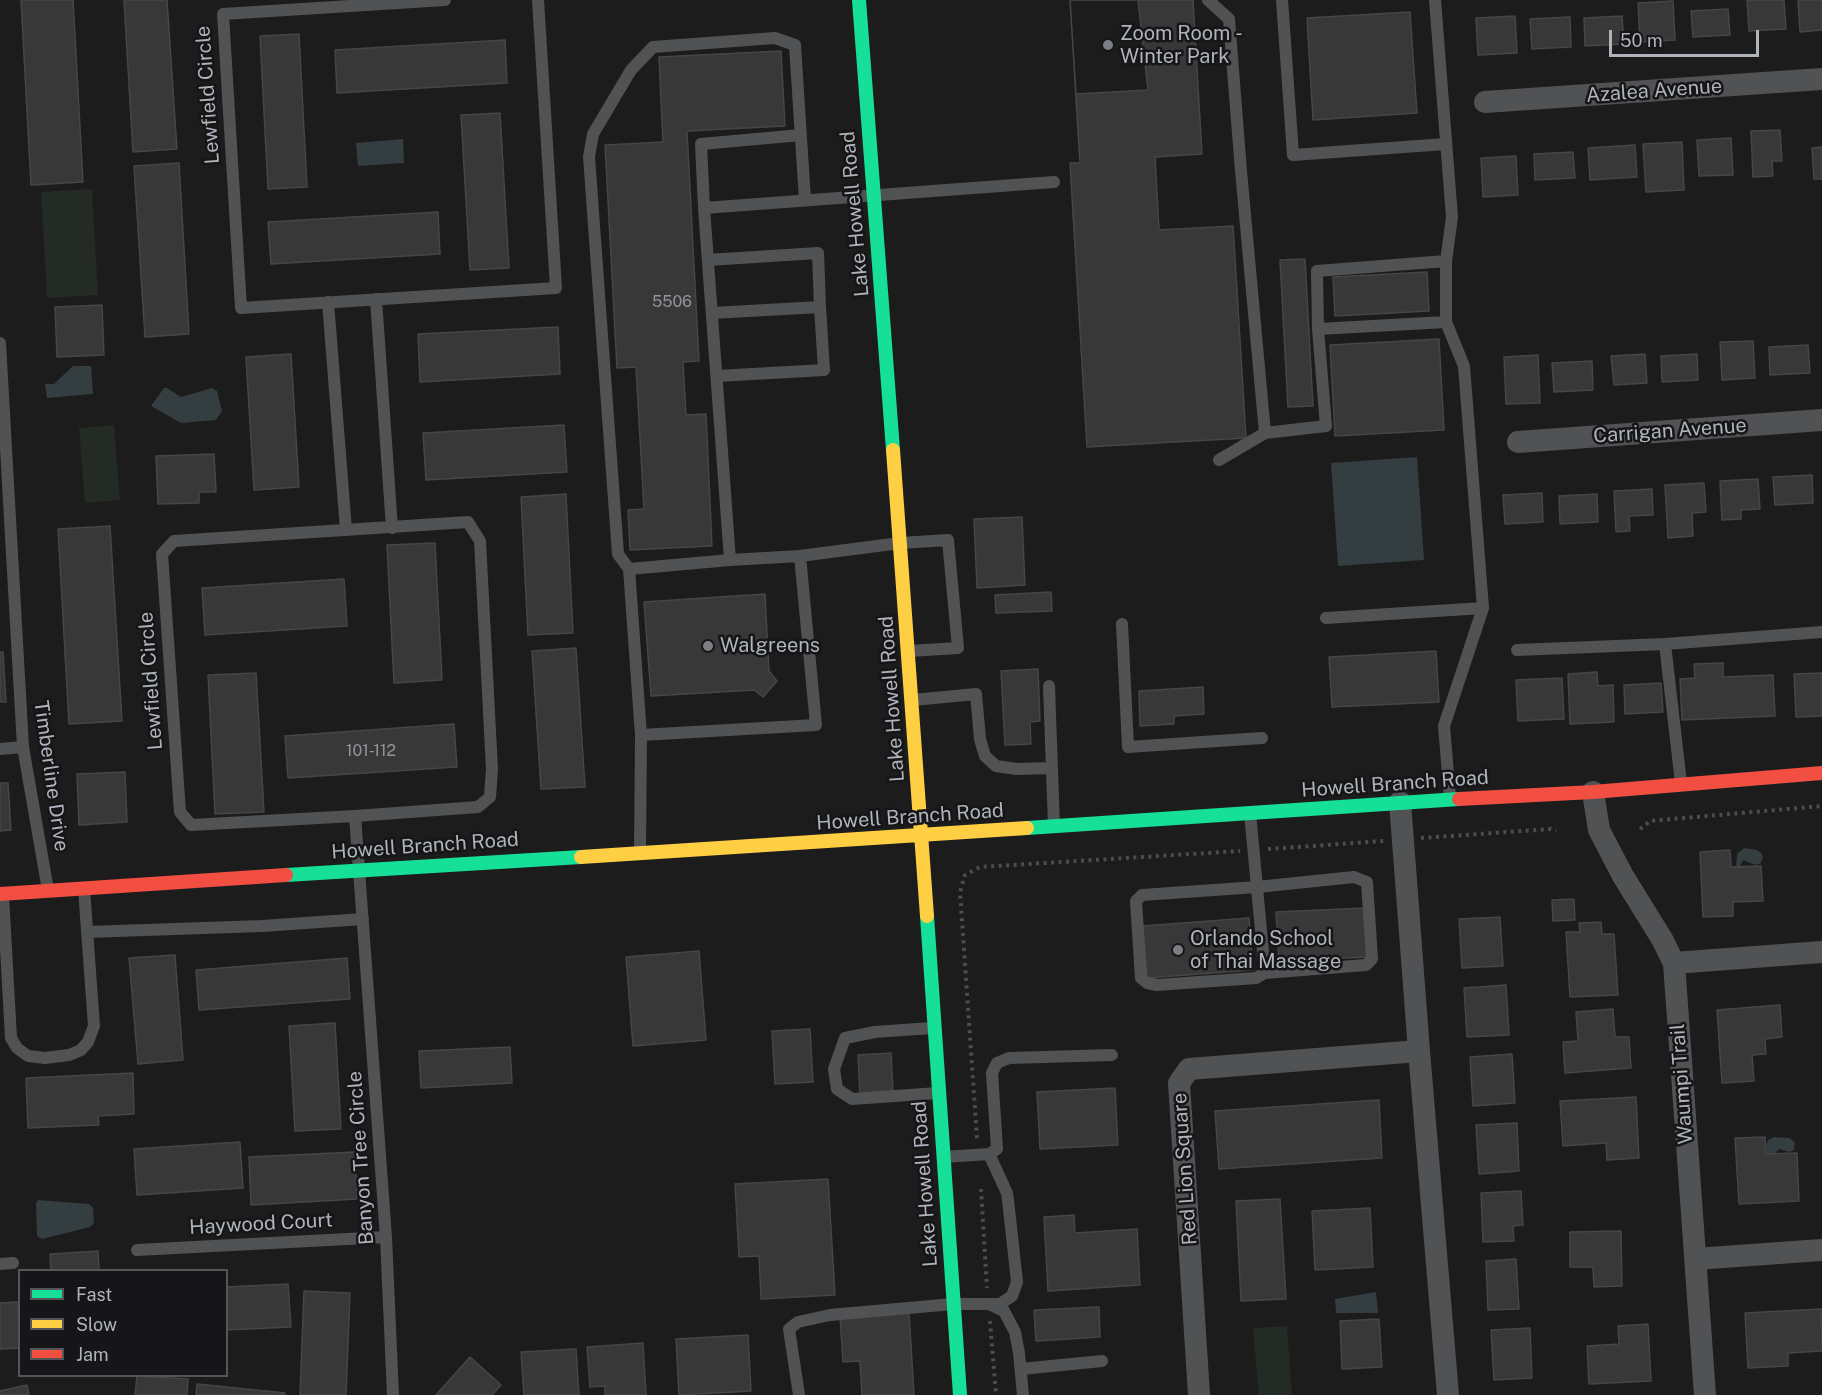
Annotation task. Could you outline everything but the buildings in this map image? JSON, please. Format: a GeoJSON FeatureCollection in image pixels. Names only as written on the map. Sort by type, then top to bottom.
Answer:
{"type":"FeatureCollection","features":[{"type":"Feature","properties":{"kind":"main road","name":"Lake Howell Road"},"geometry":{"type":"LineString","coordinates":[[859,0],[908,651],[960,1395]]}},
{"type":"Feature","properties":{"kind":"main road","name":"Howell Branch Road"},"geometry":{"type":"LineString","coordinates":[[1,894],[921,836],[1400,802],[1593,792],[1822,773]]}},
{"type":"Feature","properties":{"kind":"street","name":"Azalea Avenue"},"geometry":{"type":"LineString","coordinates":[[1485,102],[1822,79]]}},
{"type":"Feature","properties":{"kind":"street","name":"Carrigan Avenue"},"geometry":{"type":"LineString","coordinates":[[1518,442],[1822,420]]}},
{"type":"Feature","properties":{"kind":"street","name":"Waumpi Trail"},"geometry":{"type":"LineString","coordinates":[[1593,792],[1599,830],[1674,963],[1705,1395]]}},
{"type":"Feature","properties":{"kind":"street"},"geometry":{"type":"LineString","coordinates":[[1400,802],[1448,1395]]}},
{"type":"Feature","properties":{"kind":"street"},"geometry":{"type":"LineString","coordinates":[[1674,963],[1822,952]]}},
{"type":"Feature","properties":{"kind":"street","name":"Red Lion Square"},"geometry":{"type":"LineString","coordinates":[[1199,1395],[1179,1083],[1189,1069],[1419,1051]]}},
{"type":"Feature","properties":{"kind":"street"},"geometry":{"type":"LineString","coordinates":[[1695,1259],[1822,1250]]}},
{"type":"Feature","properties":{"kind":"lane","name":"Lewfield Circle"},"geometry":{"type":"LineString","coordinates":[[445,0],[223,14],[241,308],[556,288],[538,0]]}},
{"type":"Feature","properties":{"kind":"lane"},"geometry":{"type":"LineString","coordinates":[[1208,0],[1229,19],[1240,171],[1264,433]]}},
{"type":"Feature","properties":{"kind":"lane"},"geometry":{"type":"LineString","coordinates":[[1282,0],[1293,155],[1446,144]]}},
{"type":"Feature","properties":{"kind":"lane"},"geometry":{"type":"LineString","coordinates":[[1435,0],[1452,217],[1446,261],[1446,322],[1464,366],[1483,608],[1444,726],[1450,799]]}},
{"type":"Feature","properties":{"kind":"lane"},"geometry":{"type":"LineString","coordinates":[[640,853],[641,735],[629,570],[618,554],[589,157],[593,134],[631,70],[653,47],[775,38],[795,45],[806,200]]}},
{"type":"Feature","properties":{"kind":"lane"},"geometry":{"type":"LineString","coordinates":[[730,560],[701,144],[801,135]]}},
{"type":"Feature","properties":{"kind":"lane"},"geometry":{"type":"LineString","coordinates":[[704,208],[1054,182]]}},
{"type":"Feature","properties":{"kind":"lane"},"geometry":{"type":"LineString","coordinates":[[708,260],[818,253],[824,370],[717,376]]}},
{"type":"Feature","properties":{"kind":"lane"},"geometry":{"type":"LineString","coordinates":[[1219,460],[1264,433],[1326,426],[1318,329],[1317,270],[1446,261]]}},
{"type":"Feature","properties":{"kind":"lane"},"geometry":{"type":"LineString","coordinates":[[376,299],[392,528]]}},
{"type":"Feature","properties":{"kind":"lane"},"geometry":{"type":"LineString","coordinates":[[328,302],[346,530]]}},
{"type":"Feature","properties":{"kind":"lane"},"geometry":{"type":"LineString","coordinates":[[712,313],[820,307]]}},
{"type":"Feature","properties":{"kind":"lane"},"geometry":{"type":"LineString","coordinates":[[1318,329],[1446,322]]}},
{"type":"Feature","properties":{"kind":"lane","name":"Timberline Drive"},"geometry":{"type":"LineString","coordinates":[[0,343],[5,540],[23,747],[48,891]]}},
{"type":"Feature","properties":{"kind":"lane","name":"Lewfield Circle"},"geometry":{"type":"LineString","coordinates":[[468,522],[480,541],[492,769],[490,797],[478,807],[191,825],[180,812],[162,554],[174,541],[392,528],[468,522]]}},
{"type":"Feature","properties":{"kind":"lane"},"geometry":{"type":"LineString","coordinates":[[629,570],[800,556],[900,543],[948,540],[958,648],[908,651]]}},
{"type":"Feature","properties":{"kind":"lane"},"geometry":{"type":"LineString","coordinates":[[641,735],[816,725],[800,556]]}},
{"type":"Feature","properties":{"kind":"lane"},"geometry":{"type":"LineString","coordinates":[[1326,618],[1483,608]]}},
{"type":"Feature","properties":{"kind":"lane"},"geometry":{"type":"LineString","coordinates":[[1122,624],[1128,747],[1262,738]]}},
{"type":"Feature","properties":{"kind":"lane"},"geometry":{"type":"LineString","coordinates":[[1517,650],[1665,644],[1822,632]]}},
{"type":"Feature","properties":{"kind":"lane"},"geometry":{"type":"LineString","coordinates":[[1665,644],[1682,784]]}},
{"type":"Feature","properties":{"kind":"lane"},"geometry":{"type":"LineString","coordinates":[[1049,686],[1054,827]]}},
{"type":"Feature","properties":{"kind":"lane"},"geometry":{"type":"LineString","coordinates":[[911,700],[976,694],[980,740],[985,756],[996,766],[1017,770],[1052,768]]}},
{"type":"Feature","properties":{"kind":"lane"},"geometry":{"type":"LineString","coordinates":[[0,749],[23,747]]}},
{"type":"Feature","properties":{"kind":"lane"},"geometry":{"type":"LineString","coordinates":[[1250,813],[1265,973]]}},
{"type":"Feature","properties":{"kind":"lane"},"geometry":{"type":"LineString","coordinates":[[355,816],[359,870]]}},
{"type":"Feature","properties":{"kind":"lane","name":"Banyon Tree Circle"},"geometry":{"type":"LineString","coordinates":[[359,870],[386,1237],[393,1395]]}},
{"type":"Feature","properties":{"kind":"lane"},"geometry":{"type":"LineString","coordinates":[[1354,877],[1367,882],[1372,959],[1366,964],[1265,973],[1256,978],[1157,985],[1147,983],[1141,978],[1136,901],[1142,895],[1354,877]]}},
{"type":"Feature","properties":{"kind":"lane"},"geometry":{"type":"LineString","coordinates":[[1,894],[2,938],[11,1038],[17,1048],[28,1056],[45,1058],[69,1055],[81,1050],[88,1042],[93,1026],[84,888]]}},
{"type":"Feature","properties":{"kind":"lane"},"geometry":{"type":"LineString","coordinates":[[87,932],[262,926],[363,919]]}},
{"type":"Feature","properties":{"kind":"lane"},"geometry":{"type":"LineString","coordinates":[[933,1027],[875,1032],[845,1038],[834,1069],[837,1089],[852,1099],[938,1093]]}},
{"type":"Feature","properties":{"kind":"lane"},"geometry":{"type":"LineString","coordinates":[[942,1157],[989,1154],[997,1149],[992,1073],[997,1063],[1009,1058],[1112,1055]]}},
{"type":"Feature","properties":{"kind":"lane"},"geometry":{"type":"LineString","coordinates":[[799,1395],[789,1329],[798,1322],[830,1315],[953,1304],[1000,1304],[1012,1296],[1017,1282],[1007,1193],[989,1154]]}},
{"type":"Feature","properties":{"kind":"lane","name":"Haywood Court"},"geometry":{"type":"LineString","coordinates":[[137,1250],[386,1237]]}},
{"type":"Feature","properties":{"kind":"lane"},"geometry":{"type":"LineString","coordinates":[[0,1264],[13,1263]]}},
{"type":"Feature","properties":{"kind":"lane"},"geometry":{"type":"LineString","coordinates":[[988,1304],[1004,1311],[1015,1332],[1023,1395]]}},
{"type":"Feature","properties":{"kind":"lane"},"geometry":{"type":"LineString","coordinates":[[1021,1369],[1102,1361]]}},
{"type":"Feature","properties":{"kind":"path"},"geometry":{"type":"LineString","coordinates":[[1640,829],[1650,822],[1822,806]]}},
{"type":"Feature","properties":{"kind":"path"},"geometry":{"type":"LineString","coordinates":[[965,875],[960,892],[977,1138]]}},
{"type":"Feature","properties":{"kind":"path"},"geometry":{"type":"LineString","coordinates":[[981,1189],[987,1288]]}},
{"type":"Feature","properties":{"kind":"path"},"geometry":{"type":"LineString","coordinates":[[990,1321],[996,1395]]}},
{"type":"Feature","properties":{"kind":"shaded area"},"geometry":{"type":"Polygon","coordinates":[[[403,139],[404,163],[358,166],[356,143],[403,139]]]}},
{"type":"Feature","properties":{"kind":"shaded area"},"geometry":{"type":"Polygon","coordinates":[[[92,189],[98,295],[47,298],[41,192],[92,189]]]}},
{"type":"Feature","properties":{"kind":"shaded area"},"geometry":{"type":"Polygon","coordinates":[[[73,366],[91,366],[93,394],[47,398],[45,384],[54,384],[73,366]]]}},
{"type":"Feature","properties":{"kind":"shaded area"},"geometry":{"type":"Polygon","coordinates":[[[164,388],[181,397],[212,388],[217,391],[222,411],[216,420],[181,423],[151,406],[164,388]]]}},
{"type":"Feature","properties":{"kind":"shaded area"},"geometry":{"type":"Polygon","coordinates":[[[114,425],[120,500],[85,503],[79,428],[114,425]]]}},
{"type":"Feature","properties":{"kind":"shaded area"},"geometry":{"type":"Polygon","coordinates":[[[1417,457],[1424,560],[1338,566],[1331,463],[1417,457]]]}},
{"type":"Feature","properties":{"kind":"shaded area"},"geometry":{"type":"Polygon","coordinates":[[[1744,848],[1761,853],[1763,857],[1761,863],[1755,865],[1743,860],[1740,866],[1736,866],[1737,854],[1744,848]]]}},
{"type":"Feature","properties":{"kind":"shaded area"},"geometry":{"type":"Polygon","coordinates":[[[1774,1137],[1790,1138],[1795,1143],[1794,1150],[1789,1152],[1779,1149],[1775,1153],[1767,1153],[1768,1140],[1774,1137]]]}},
{"type":"Feature","properties":{"kind":"shaded area"},"geometry":{"type":"Polygon","coordinates":[[[38,1200],[89,1204],[93,1208],[94,1223],[90,1227],[42,1239],[37,1236],[36,1203],[38,1200]]]}},
{"type":"Feature","properties":{"kind":"shaded area"},"geometry":{"type":"Polygon","coordinates":[[[1376,1292],[1378,1313],[1336,1313],[1335,1299],[1376,1292]]]}},
{"type":"Feature","properties":{"kind":"shaded area"},"geometry":{"type":"Polygon","coordinates":[[[1287,1326],[1292,1395],[1259,1395],[1253,1328],[1287,1326]]]}},
{"type":"Feature","properties":{"kind":"traffic: fast"},"geometry":{"type":"LineString","coordinates":[[859,0],[893,450]]}},
{"type":"Feature","properties":{"kind":"traffic: fast"},"geometry":{"type":"LineString","coordinates":[[1027,828],[1459,799]]}},
{"type":"Feature","properties":{"kind":"traffic: fast"},"geometry":{"type":"LineString","coordinates":[[286,875],[581,857]]}},
{"type":"Feature","properties":{"kind":"traffic: fast"},"geometry":{"type":"LineString","coordinates":[[927,916],[960,1395]]}},
{"type":"Feature","properties":{"kind":"traffic: slow"},"geometry":{"type":"LineString","coordinates":[[893,450],[927,916]]}},
{"type":"Feature","properties":{"kind":"traffic: slow"},"geometry":{"type":"LineString","coordinates":[[581,857],[1027,828]]}},
{"type":"Feature","properties":{"kind":"traffic: jam"},"geometry":{"type":"LineString","coordinates":[[1459,799],[1593,792],[1822,773]]}},
{"type":"Feature","properties":{"kind":"traffic: jam"},"geometry":{"type":"LineString","coordinates":[[0,894],[286,875]]}},
{"type":"Feature","properties":{"kind":"place","name":"Zoom Room - Winter Park"},"geometry":{"type":"Point","coordinates":[1108,45]}},
{"type":"Feature","properties":{"kind":"place","name":"Walgreens"},"geometry":{"type":"Point","coordinates":[708,646]}},
{"type":"Feature","properties":{"kind":"place","name":"Orlando School of Thai Massage"},"geometry":{"type":"Point","coordinates":[1178,950]}}]}
